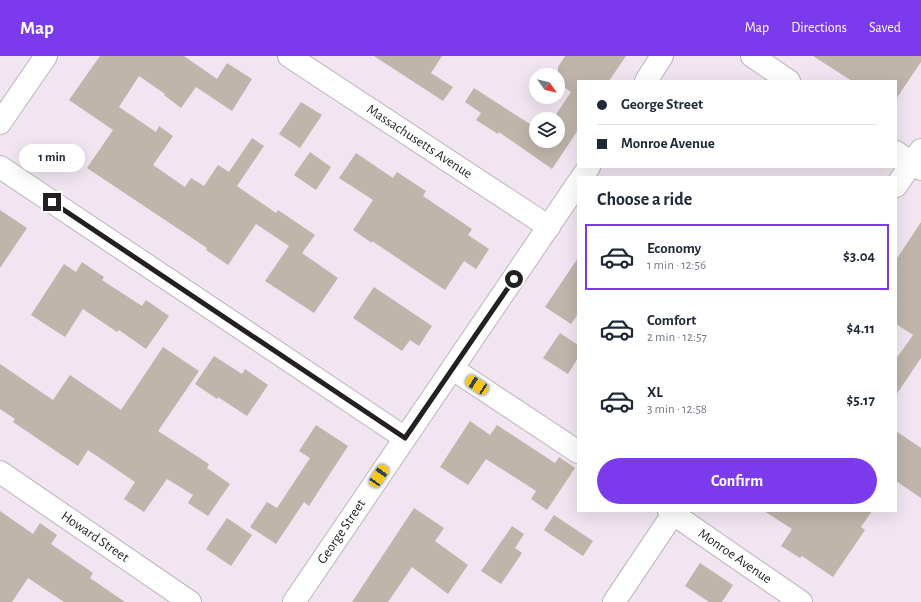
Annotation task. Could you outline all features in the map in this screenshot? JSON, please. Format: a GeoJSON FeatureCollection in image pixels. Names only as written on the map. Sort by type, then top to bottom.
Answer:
{"type":"FeatureCollection","features":[{"type":"Feature","properties":{"kind":"street"},"geometry":{"type":"LineString","coordinates":[[0,123],[46,56]]}},
{"type":"Feature","properties":{"kind":"street","name":"Massachusetts Avenue"},"geometry":{"type":"LineString","coordinates":[[289,56],[548,227]]}},
{"type":"Feature","properties":{"kind":"street"},"geometry":{"type":"LineString","coordinates":[[647,80],[662,56]]}},
{"type":"Feature","properties":{"kind":"street"},"geometry":{"type":"LineString","coordinates":[[752,56],[788,80]]}},
{"type":"Feature","properties":{"kind":"street"},"geometry":{"type":"LineString","coordinates":[[897,184],[913,158]]}},
{"type":"Feature","properties":{"kind":"street"},"geometry":{"type":"LineString","coordinates":[[0,167],[405,438]]}},
{"type":"Feature","properties":{"kind":"street","name":"George Street"},"geometry":{"type":"LineString","coordinates":[[294,602],[577,184]]}},
{"type":"Feature","properties":{"kind":"street"},"geometry":{"type":"LineString","coordinates":[[453,369],[577,451]]}},
{"type":"Feature","properties":{"kind":"street","name":"Howard Street"},"geometry":{"type":"LineString","coordinates":[[0,472],[190,602]]}},
{"type":"Feature","properties":{"kind":"street"},"geometry":{"type":"LineString","coordinates":[[614,602],[672,512]]}},
{"type":"Feature","properties":{"kind":"street","name":"Monroe Avenue"},"geometry":{"type":"LineString","coordinates":[[672,512],[801,602]]}},
{"type":"Feature","properties":{"kind":"building"},"geometry":{"type":"Polygon","coordinates":[[[100,56],[184,56],[217,79],[227,63],[252,79],[232,111],[196,87],[181,108],[164,95],[165,94],[139,76],[119,107],[156,132],[159,126],[173,136],[153,165],[185,187],[191,178],[204,186],[218,165],[229,172],[252,138],[264,146],[237,186],[276,213],[278,210],[315,235],[302,253],[338,278],[314,313],[265,281],[289,246],[256,224],[228,265],[206,250],[207,248],[87,168],[113,130],[69,100],[100,56]]]}},
{"type":"Feature","properties":{"kind":"building"},"geometry":{"type":"Polygon","coordinates":[[[374,56],[442,56],[431,73],[453,87],[443,101],[374,56]]]}},
{"type":"Feature","properties":{"kind":"building"},"geometry":{"type":"Polygon","coordinates":[[[565,56],[626,56],[610,80],[577,80],[577,132],[552,169],[499,132],[498,134],[476,120],[481,113],[465,102],[474,88],[529,123],[529,148],[565,148],[565,112],[558,112],[563,104],[565,104],[565,101],[571,92],[565,88],[565,68],[558,68],[565,56]]]}},
{"type":"Feature","properties":{"kind":"building"},"geometry":{"type":"Polygon","coordinates":[[[813,56],[921,56],[921,62],[897,98],[897,80],[850,80],[813,56]]]}},
{"type":"Feature","properties":{"kind":"building"},"geometry":{"type":"Polygon","coordinates":[[[301,102],[322,115],[300,148],[279,134],[301,102]]]}},
{"type":"Feature","properties":{"kind":"building"},"geometry":{"type":"Polygon","coordinates":[[[310,152],[331,167],[316,190],[294,175],[310,152]]]}},
{"type":"Feature","properties":{"kind":"building"},"geometry":{"type":"Polygon","coordinates":[[[356,153],[393,178],[397,172],[426,191],[423,196],[472,229],[468,235],[489,249],[476,269],[464,261],[445,290],[353,230],[373,200],[339,178],[356,153]]]}},
{"type":"Feature","properties":{"kind":"building"},"geometry":{"type":"Polygon","coordinates":[[[0,210],[27,228],[0,268],[0,210]]]}},
{"type":"Feature","properties":{"kind":"building"},"geometry":{"type":"Polygon","coordinates":[[[921,222],[921,358],[897,394],[897,358],[913,335],[897,325],[897,258],[921,222]]]}},
{"type":"Feature","properties":{"kind":"building"},"geometry":{"type":"Polygon","coordinates":[[[577,259],[577,315],[571,324],[545,307],[577,259]]]}},
{"type":"Feature","properties":{"kind":"building"},"geometry":{"type":"Polygon","coordinates":[[[82,262],[104,277],[102,280],[142,306],[146,300],[169,316],[146,349],[119,330],[117,332],[83,309],[65,337],[31,315],[64,264],[76,272],[82,262]]]}},
{"type":"Feature","properties":{"kind":"building"},"geometry":{"type":"Polygon","coordinates":[[[374,287],[432,326],[419,346],[410,340],[402,351],[353,318],[374,287]]]}},
{"type":"Feature","properties":{"kind":"building"},"geometry":{"type":"Polygon","coordinates":[[[560,333],[577,344],[577,360],[568,374],[543,358],[560,333]]]}},
{"type":"Feature","properties":{"kind":"building"},"geometry":{"type":"Polygon","coordinates":[[[163,347],[199,371],[158,431],[209,464],[207,468],[230,484],[208,516],[188,503],[193,495],[167,479],[144,512],[124,499],[135,482],[88,450],[78,466],[13,422],[15,419],[0,409],[0,364],[53,400],[70,375],[121,410],[163,347]]]}},
{"type":"Feature","properties":{"kind":"building"},"geometry":{"type":"Polygon","coordinates":[[[214,356],[242,374],[245,369],[268,385],[247,416],[218,397],[217,399],[195,384],[214,356]]]}},
{"type":"Feature","properties":{"kind":"building"},"geometry":{"type":"Polygon","coordinates":[[[470,421],[490,435],[497,425],[555,463],[559,457],[575,468],[547,510],[531,499],[536,491],[486,459],[468,485],[440,467],[470,421]]]}},
{"type":"Feature","properties":{"kind":"building"},"geometry":{"type":"Polygon","coordinates":[[[316,425],[348,446],[309,506],[304,502],[276,544],[250,527],[267,502],[277,508],[310,458],[299,451],[316,425]]]}},
{"type":"Feature","properties":{"kind":"building"},"geometry":{"type":"Polygon","coordinates":[[[897,432],[921,448],[921,498],[897,482],[897,432]]]}},
{"type":"Feature","properties":{"kind":"building"},"geometry":{"type":"Polygon","coordinates":[[[414,508],[444,528],[435,541],[468,565],[448,594],[412,567],[388,602],[352,602],[414,508]]]}},
{"type":"Feature","properties":{"kind":"building"},"geometry":{"type":"Polygon","coordinates":[[[0,511],[33,534],[40,523],[57,535],[51,544],[93,573],[90,578],[125,602],[64,602],[28,578],[12,602],[0,602],[0,511]]]}},
{"type":"Feature","properties":{"kind":"building"},"geometry":{"type":"Polygon","coordinates":[[[766,512],[871,512],[861,527],[865,530],[833,577],[802,556],[800,558],[781,546],[792,529],[766,512]]]}},
{"type":"Feature","properties":{"kind":"building"},"geometry":{"type":"Polygon","coordinates":[[[554,515],[593,541],[583,556],[544,530],[554,515]]]}},
{"type":"Feature","properties":{"kind":"building"},"geometry":{"type":"Polygon","coordinates":[[[227,518],[252,535],[231,566],[206,549],[227,518]]]}},
{"type":"Feature","properties":{"kind":"building"},"geometry":{"type":"Polygon","coordinates":[[[512,526],[524,534],[515,548],[522,553],[501,584],[481,571],[512,526]]]}},
{"type":"Feature","properties":{"kind":"building"},"geometry":{"type":"Polygon","coordinates":[[[700,563],[733,585],[722,602],[709,602],[685,586],[700,563]]]}},
{"type":"Feature","properties":{"kind":"route"},"geometry":{"type":"LineString","coordinates":[[52,202],[405,438],[514,279]]}}]}
